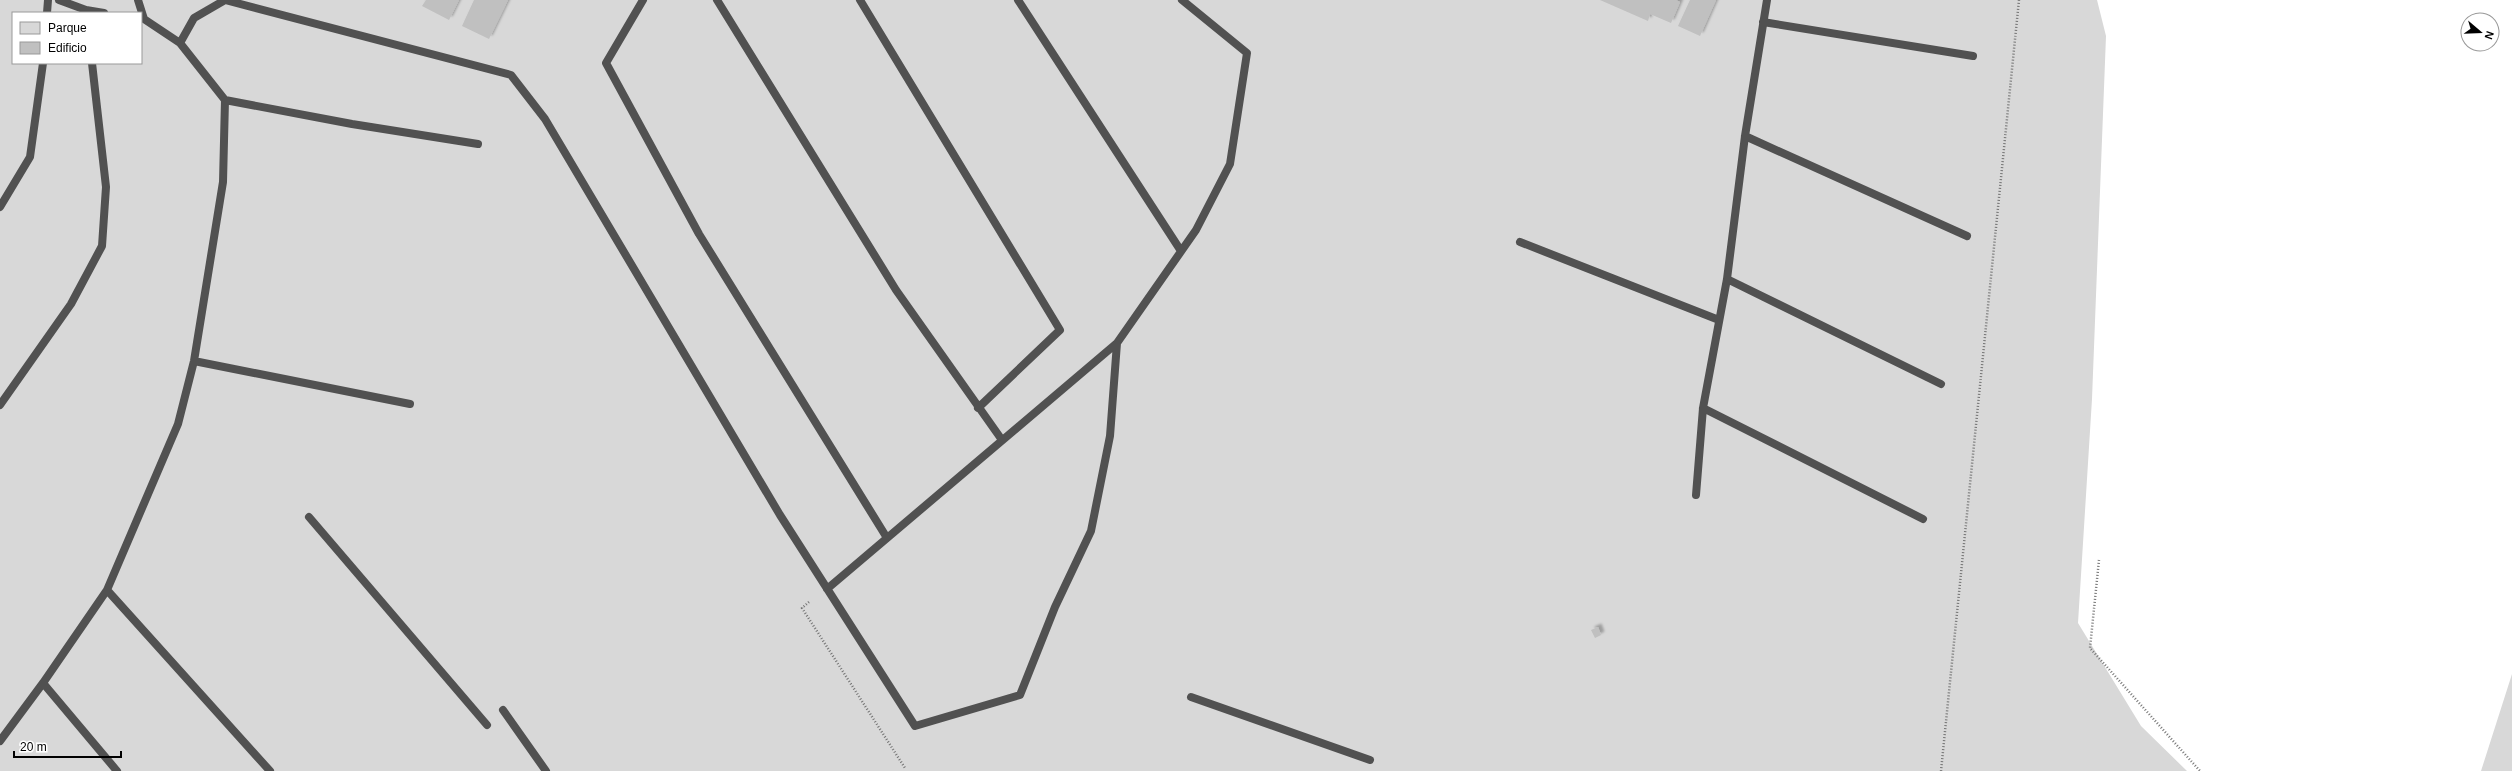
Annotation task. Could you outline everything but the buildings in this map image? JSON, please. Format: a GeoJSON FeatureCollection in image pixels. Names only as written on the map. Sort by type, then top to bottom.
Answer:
{"type":"FeatureCollection","features":[{"type":"Feature","properties":{"kind":"lane"},"geometry":{"type":"LineString","coordinates":[[47,12],[48,0]]}},
{"type":"Feature","properties":{"kind":"lane"},"geometry":{"type":"LineString","coordinates":[[60,0],[86,12]]}},
{"type":"Feature","properties":{"kind":"lane"},"geometry":{"type":"LineString","coordinates":[[138,0],[141,12]]}},
{"type":"Feature","properties":{"kind":"lane"},"geometry":{"type":"LineString","coordinates":[[180,43],[194,18],[225,0],[511,75],[545,119],[776,508],[915,726],[1020,696],[1055,607],[1091,531],[1110,436],[1117,342]]}},
{"type":"Feature","properties":{"kind":"lane"},"geometry":{"type":"LineString","coordinates":[[643,0],[606,63],[699,234],[887,538]]}},
{"type":"Feature","properties":{"kind":"lane"},"geometry":{"type":"LineString","coordinates":[[717,0],[896,290],[1002,440]]}},
{"type":"Feature","properties":{"kind":"lane"},"geometry":{"type":"LineString","coordinates":[[860,0],[1060,330],[978,408]]}},
{"type":"Feature","properties":{"kind":"lane"},"geometry":{"type":"LineString","coordinates":[[1018,0],[1181,251]]}},
{"type":"Feature","properties":{"kind":"lane"},"geometry":{"type":"LineString","coordinates":[[827,589],[1117,342],[1196,230],[1230,164],[1247,53],[1182,0]]}},
{"type":"Feature","properties":{"kind":"lane"},"geometry":{"type":"LineString","coordinates":[[1696,495],[1703,408],[1727,279],[1745,136],[1767,0]]}},
{"type":"Feature","properties":{"kind":"lane"},"geometry":{"type":"LineString","coordinates":[[0,741],[43,683],[107,590],[178,424],[194,360],[223,182],[225,100],[180,43],[143,18]]}},
{"type":"Feature","properties":{"kind":"lane"},"geometry":{"type":"LineString","coordinates":[[1763,22],[1972,56]]}},
{"type":"Feature","properties":{"kind":"lane"},"geometry":{"type":"LineString","coordinates":[[0,207],[30,157],[43,64]]}},
{"type":"Feature","properties":{"kind":"lane"},"geometry":{"type":"LineString","coordinates":[[0,405],[71,304],[102,246],[106,187],[92,64]]}},
{"type":"Feature","properties":{"kind":"lane"},"geometry":{"type":"LineString","coordinates":[[225,100],[352,124],[478,144]]}},
{"type":"Feature","properties":{"kind":"lane"},"geometry":{"type":"LineString","coordinates":[[1745,136],[1967,236]]}},
{"type":"Feature","properties":{"kind":"lane"},"geometry":{"type":"LineString","coordinates":[[1520,242],[1720,320]]}},
{"type":"Feature","properties":{"kind":"lane"},"geometry":{"type":"LineString","coordinates":[[1727,279],[1941,384]]}},
{"type":"Feature","properties":{"kind":"lane"},"geometry":{"type":"LineString","coordinates":[[194,360],[410,404]]}},
{"type":"Feature","properties":{"kind":"lane"},"geometry":{"type":"LineString","coordinates":[[1703,408],[1922,519]]}},
{"type":"Feature","properties":{"kind":"lane"},"geometry":{"type":"LineString","coordinates":[[309,518],[487,725]]}},
{"type":"Feature","properties":{"kind":"lane"},"geometry":{"type":"LineString","coordinates":[[107,590],[270,771]]}},
{"type":"Feature","properties":{"kind":"lane"},"geometry":{"type":"LineString","coordinates":[[43,683],[117,771]]}},
{"type":"Feature","properties":{"kind":"lane"},"geometry":{"type":"LineString","coordinates":[[1191,697],[1370,760]]}},
{"type":"Feature","properties":{"kind":"lane"},"geometry":{"type":"LineString","coordinates":[[503,710],[546,771]]}},
{"type":"Feature","properties":{"kind":"path"},"geometry":{"type":"LineString","coordinates":[[1941,771],[2019,0]]}},
{"type":"Feature","properties":{"kind":"path"},"geometry":{"type":"LineString","coordinates":[[2099,560],[2090,648],[2200,771]]}},
{"type":"Feature","properties":{"kind":"path"},"geometry":{"type":"LineString","coordinates":[[827,589],[802,608],[905,768]]}},
{"type":"Feature","properties":{"kind":"green space"},"geometry":{"type":"Polygon","coordinates":[[[0,0],[2097,0],[2106,36],[2092,399],[2078,623],[2141,726],[2187,771],[0,771],[0,0]]]}},
{"type":"Feature","properties":{"kind":"green space"},"geometry":{"type":"Polygon","coordinates":[[[2512,674],[2512,771],[2481,771],[2512,674]]]}}]}
